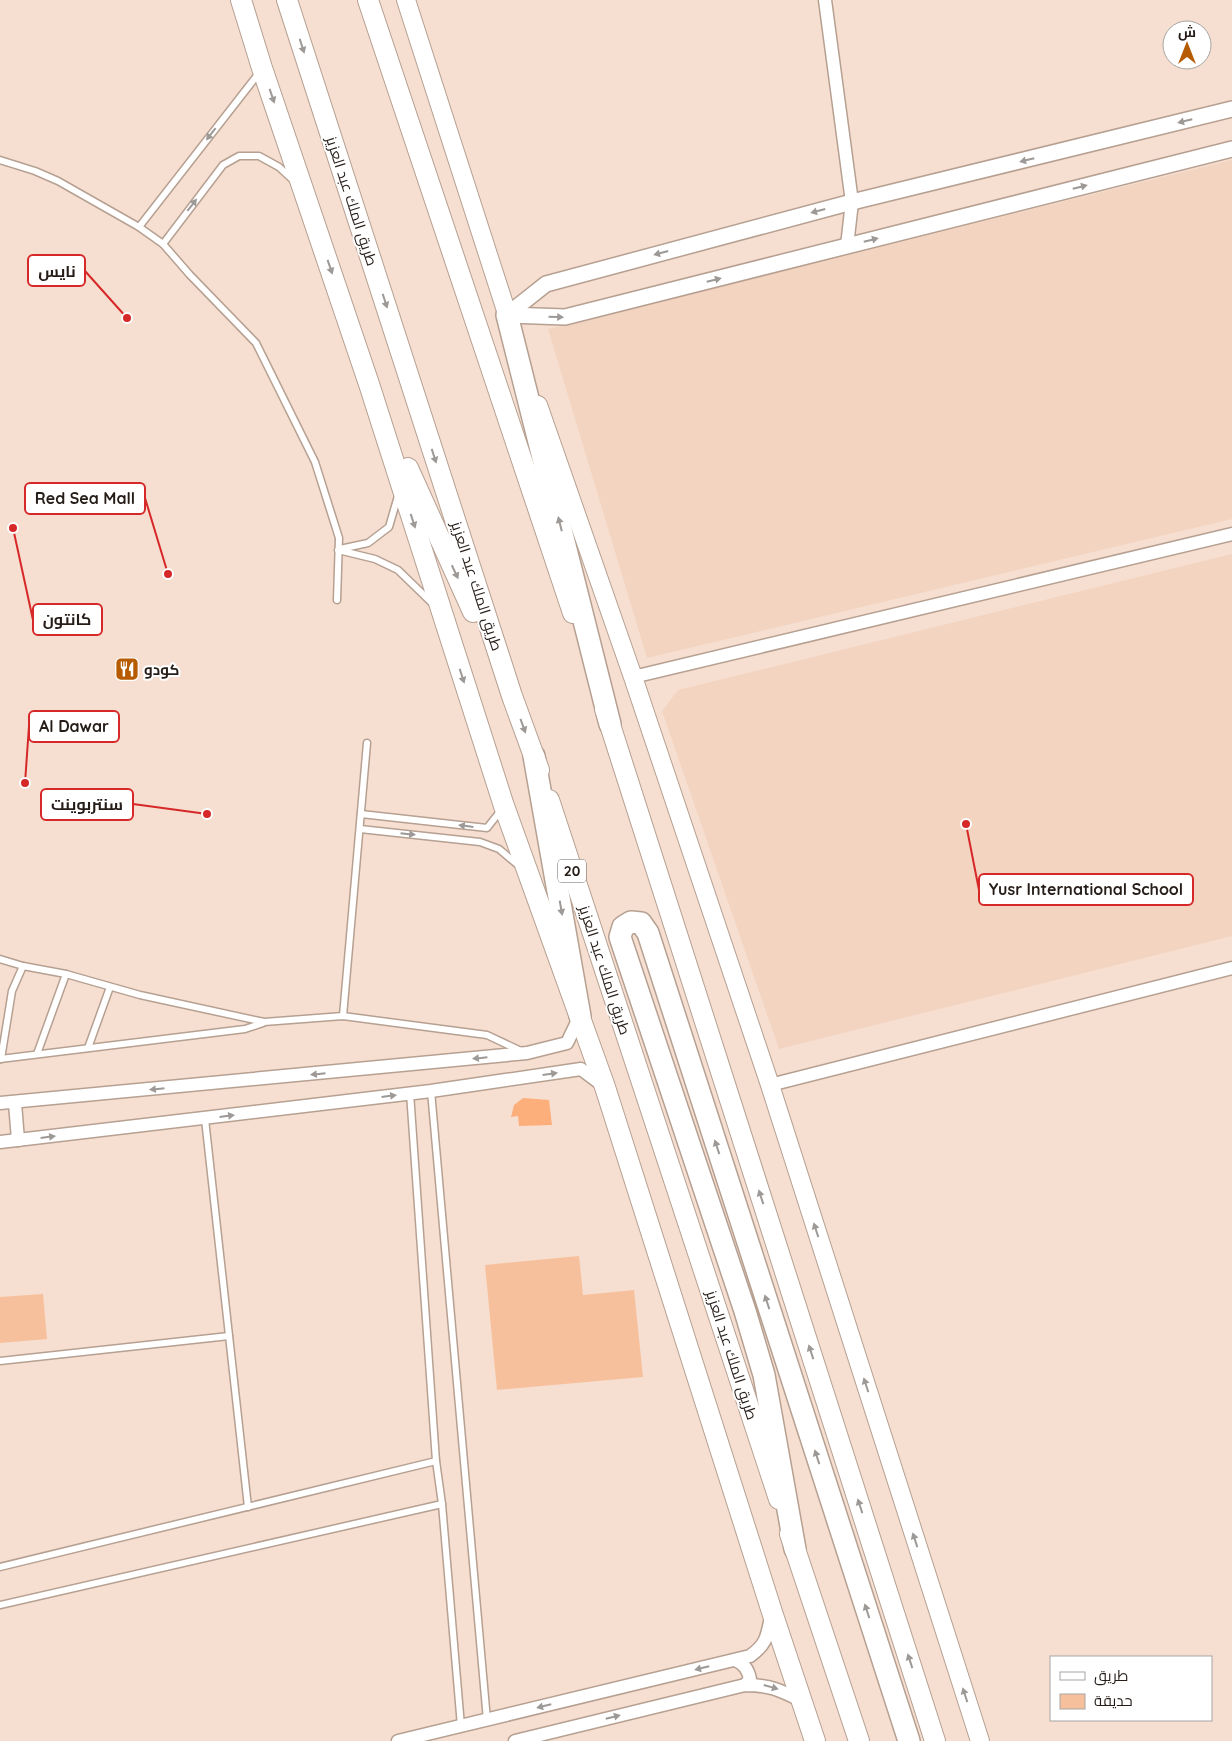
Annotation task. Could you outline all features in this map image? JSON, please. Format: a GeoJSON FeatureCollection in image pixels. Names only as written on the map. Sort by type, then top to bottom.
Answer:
{"type":"FeatureCollection","features":[{"type":"Feature","properties":{"kind":"highway"},"geometry":{"type":"LineString","coordinates":[[507,315],[610,724]]}},
{"type":"Feature","properties":{"kind":"highway"},"geometry":{"type":"LineString","coordinates":[[534,756],[580,1016]]}},
{"type":"Feature","properties":{"kind":"highway"},"geometry":{"type":"LineString","coordinates":[[795,1549],[764,1375],[739,1292],[620,937],[623,926],[631,922],[640,923],[648,933],[909,1741]]}},
{"type":"Feature","properties":{"kind":"main road"},"geometry":{"type":"LineString","coordinates":[[241,0],[402,485],[504,806],[605,1087],[772,1612],[815,1741]]}},
{"type":"Feature","properties":{"kind":"main road","name":"طريق الملك عبد العزيز"},"geometry":{"type":"LineString","coordinates":[[287,0],[512,696],[534,756],[858,1741]]}},
{"type":"Feature","properties":{"kind":"main road"},"geometry":{"type":"LineString","coordinates":[[368,0],[610,724],[935,1741]]}},
{"type":"Feature","properties":{"kind":"main road"},"geometry":{"type":"LineString","coordinates":[[406,0],[507,315],[633,677],[770,1085],[980,1741]]}},
{"type":"Feature","properties":{"kind":"main road"},"geometry":{"type":"LineString","coordinates":[[369,384],[512,696]]}},
{"type":"Feature","properties":{"kind":"street"},"geometry":{"type":"LineString","coordinates":[[824,0],[852,202],[847,246]]}},
{"type":"Feature","properties":{"kind":"street"},"geometry":{"type":"LineString","coordinates":[[507,315],[546,284],[852,202],[1232,109]]}},
{"type":"Feature","properties":{"kind":"street"},"geometry":{"type":"LineString","coordinates":[[507,315],[565,317],[1232,149]]}},
{"type":"Feature","properties":{"kind":"street"},"geometry":{"type":"LineString","coordinates":[[633,677],[1232,534]]}},
{"type":"Feature","properties":{"kind":"street"},"geometry":{"type":"LineString","coordinates":[[770,1085],[1232,968]]}},
{"type":"Feature","properties":{"kind":"street"},"geometry":{"type":"LineString","coordinates":[[0,1103],[527,1054],[567,1043],[580,1016]]}},
{"type":"Feature","properties":{"kind":"street"},"geometry":{"type":"LineString","coordinates":[[0,1142],[432,1091],[581,1070],[605,1087]]}},
{"type":"Feature","properties":{"kind":"street"},"geometry":{"type":"LineString","coordinates":[[15,1103],[18,1140]]}},
{"type":"Feature","properties":{"kind":"street"},"geometry":{"type":"LineString","coordinates":[[398,1741],[750,1656],[760,1649],[766,1640],[772,1612]]}},
{"type":"Feature","properties":{"kind":"street"},"geometry":{"type":"LineString","coordinates":[[735,1660],[744,1664],[749,1672],[750,1679],[745,1685]]}},
{"type":"Feature","properties":{"kind":"street"},"geometry":{"type":"LineString","coordinates":[[515,1741],[745,1685],[763,1685],[778,1689],[802,1701]]}},
{"type":"Feature","properties":{"kind":"lane"},"geometry":{"type":"LineString","coordinates":[[139,227],[262,68]]}},
{"type":"Feature","properties":{"kind":"lane"},"geometry":{"type":"LineString","coordinates":[[163,244],[223,165],[239,156],[259,156],[279,167],[293,180],[320,239]]}},
{"type":"Feature","properties":{"kind":"lane"},"geometry":{"type":"LineString","coordinates":[[0,160],[35,171],[58,182],[139,227],[163,244],[190,275],[256,342],[315,462],[339,538],[337,600]]}},
{"type":"Feature","properties":{"kind":"lane"},"geometry":{"type":"LineString","coordinates":[[338,550],[368,543],[389,527],[402,485]]}},
{"type":"Feature","properties":{"kind":"lane"},"geometry":{"type":"LineString","coordinates":[[338,550],[375,560],[398,570],[422,591],[443,614]]}},
{"type":"Feature","properties":{"kind":"lane"},"geometry":{"type":"LineString","coordinates":[[343,1016],[368,743]]}},
{"type":"Feature","properties":{"kind":"lane"},"geometry":{"type":"LineString","coordinates":[[361,814],[487,828],[504,806]]}},
{"type":"Feature","properties":{"kind":"lane"},"geometry":{"type":"LineString","coordinates":[[360,829],[480,842],[499,849],[514,861],[528,877]]}},
{"type":"Feature","properties":{"kind":"lane"},"geometry":{"type":"LineString","coordinates":[[0,959],[23,966],[66,974],[140,996],[264,1022]]}},
{"type":"Feature","properties":{"kind":"lane"},"geometry":{"type":"LineString","coordinates":[[23,966],[12,991],[0,1059],[244,1029],[264,1022],[343,1016],[487,1035],[527,1054]]}},
{"type":"Feature","properties":{"kind":"lane"},"geometry":{"type":"LineString","coordinates":[[37,1054],[66,974]]}},
{"type":"Feature","properties":{"kind":"lane"},"geometry":{"type":"LineString","coordinates":[[88,1048],[110,987]]}},
{"type":"Feature","properties":{"kind":"lane"},"geometry":{"type":"LineString","coordinates":[[432,1091],[488,1720]]}},
{"type":"Feature","properties":{"kind":"lane"},"geometry":{"type":"LineString","coordinates":[[410,1093],[436,1461],[442,1504],[461,1726]]}},
{"type":"Feature","properties":{"kind":"lane"},"geometry":{"type":"LineString","coordinates":[[205,1119],[248,1507]]}},
{"type":"Feature","properties":{"kind":"lane"},"geometry":{"type":"LineString","coordinates":[[0,1360],[229,1336]]}},
{"type":"Feature","properties":{"kind":"lane"},"geometry":{"type":"LineString","coordinates":[[0,1567],[436,1461]]}},
{"type":"Feature","properties":{"kind":"lane"},"geometry":{"type":"LineString","coordinates":[[0,1605],[442,1504]]}},
{"type":"Feature","properties":{"kind":"shaded area"},"geometry":{"type":"Polygon","coordinates":[[[1232,160],[1232,519],[647,658],[548,329],[1232,160]]]}},
{"type":"Feature","properties":{"kind":"shaded area"},"geometry":{"type":"Polygon","coordinates":[[[1232,554],[1232,936],[779,1049],[662,711],[678,690],[1232,554]]]}},
{"type":"Feature","properties":{"kind":"shaded area"},"geometry":{"type":"Polygon","coordinates":[[[523,1098],[549,1100],[552,1125],[519,1126],[518,1116],[511,1117],[514,1105],[523,1098]]]}},
{"type":"Feature","properties":{"kind":"green space"},"geometry":{"type":"Polygon","coordinates":[[[579,1256],[583,1295],[634,1290],[643,1377],[497,1390],[485,1265],[579,1256]]]}},
{"type":"Feature","properties":{"kind":"green space"},"geometry":{"type":"Polygon","coordinates":[[[43,1294],[47,1339],[0,1343],[0,1297],[43,1294]]]}},
{"type":"Feature","properties":{"kind":"place","name":"نايس"},"geometry":{"type":"Point","coordinates":[127,318]}},
{"type":"Feature","properties":{"kind":"place","name":"كانتون"},"geometry":{"type":"Point","coordinates":[13,528]}},
{"type":"Feature","properties":{"kind":"place","name":"Red Sea Mall"},"geometry":{"type":"Point","coordinates":[168,574]}},
{"type":"Feature","properties":{"kind":"place","name":"كودو"},"geometry":{"type":"Point","coordinates":[127,669]}},
{"type":"Feature","properties":{"kind":"place","name":"Al Dawar"},"geometry":{"type":"Point","coordinates":[25,783]}},
{"type":"Feature","properties":{"kind":"place","name":"سنتربوينت"},"geometry":{"type":"Point","coordinates":[207,814]}},
{"type":"Feature","properties":{"kind":"place","name":"Yusr International School"},"geometry":{"type":"Point","coordinates":[966,824]}}]}
